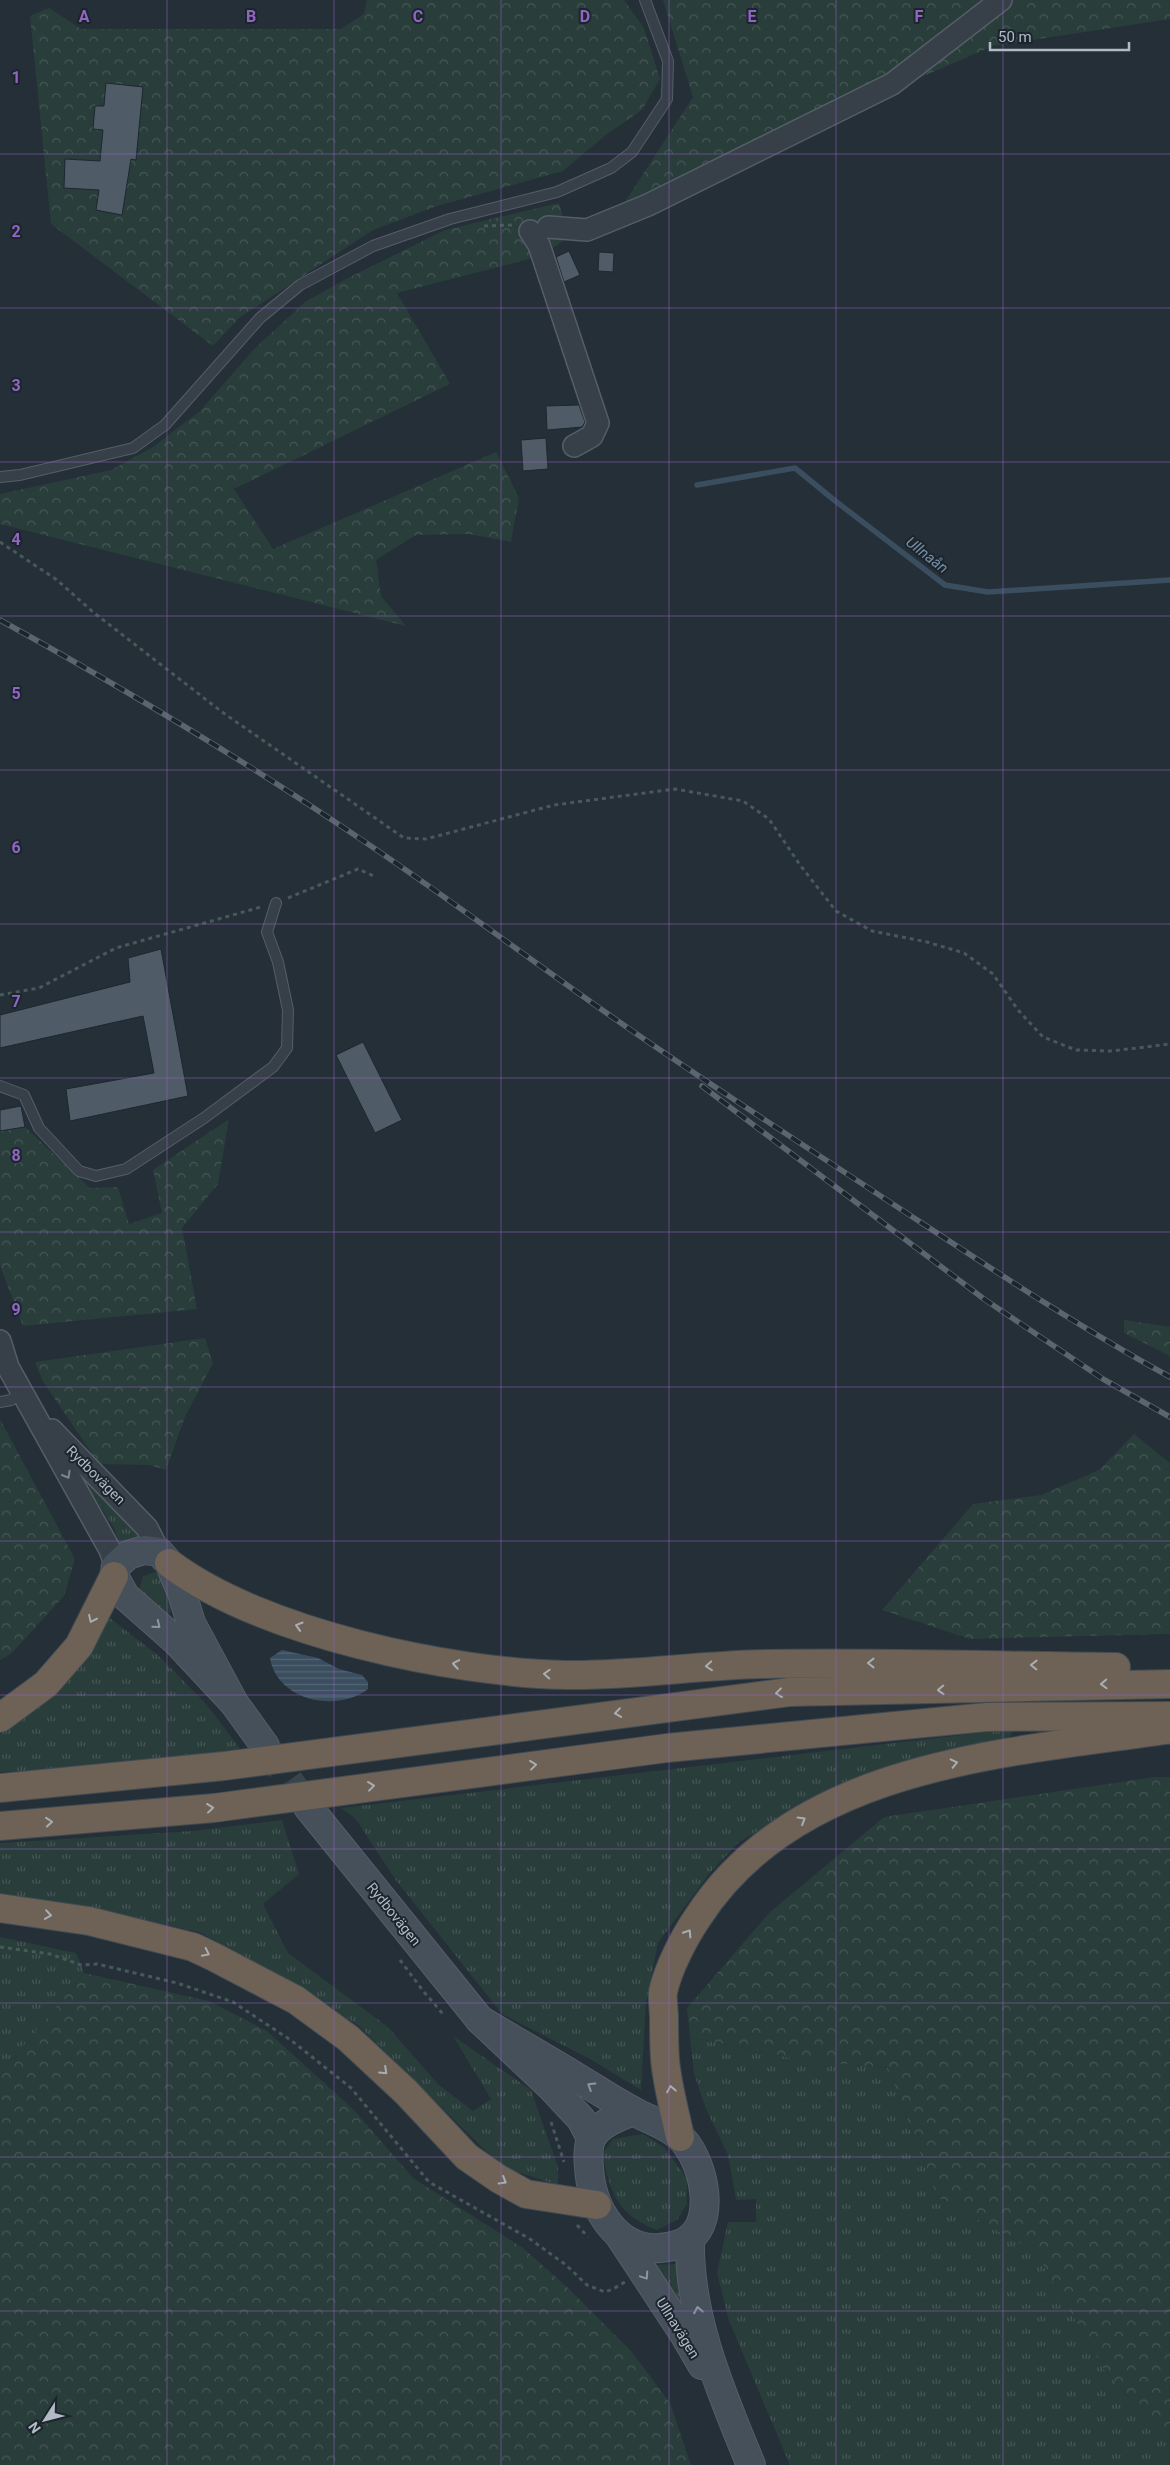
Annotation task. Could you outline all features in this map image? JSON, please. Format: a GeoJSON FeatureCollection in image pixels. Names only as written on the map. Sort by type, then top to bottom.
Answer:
{"type":"FeatureCollection","features":[{"type":"Feature","properties":{"kind":"highway"},"geometry":{"type":"LineString","coordinates":[[164,1558],[190,1579],[291,1624],[417,1657],[504,1672],[568,1675],[732,1664],[834,1663],[1170,1667]]}},
{"type":"Feature","properties":{"kind":"highway"},"geometry":{"type":"LineString","coordinates":[[0,1718],[46,1684],[79,1646],[115,1571]]}},
{"type":"Feature","properties":{"kind":"highway"},"geometry":{"type":"LineString","coordinates":[[0,1788],[243,1763],[790,1692],[1170,1684]]}},
{"type":"Feature","properties":{"kind":"highway"},"geometry":{"type":"LineString","coordinates":[[0,1826],[214,1808],[667,1748],[987,1717],[1170,1716]]}},
{"type":"Feature","properties":{"kind":"highway"},"geometry":{"type":"LineString","coordinates":[[680,2137],[665,2060],[663,1992],[684,1938],[708,1901],[736,1869],[778,1835],[826,1806],[909,1774],[995,1754],[1170,1729]]}},
{"type":"Feature","properties":{"kind":"highway"},"geometry":{"type":"LineString","coordinates":[[0,1908],[89,1921],[193,1947],[264,1982],[296,2000],[348,2038],[406,2092],[467,2157],[499,2179],[526,2194],[597,2205]]}},
{"type":"Feature","properties":{"kind":"street"},"geometry":{"type":"LineString","coordinates":[[574,446],[592,436],[598,424],[539,245],[539,229],[587,230],[648,205],[884,88],[1000,0]]}},
{"type":"Feature","properties":{"kind":"street","name":"Rydbovägen"},"geometry":{"type":"LineString","coordinates":[[0,1341],[8,1367],[23,1397],[110,1550],[115,1571],[125,1596],[176,1641],[234,1702]]}},
{"type":"Feature","properties":{"kind":"street","name":"Rydbovägen"},"geometry":{"type":"LineString","coordinates":[[23,1397],[82,1463],[116,1494],[148,1528],[182,1593],[191,1623],[234,1702],[265,1746]]}},
{"type":"Feature","properties":{"kind":"street"},"geometry":{"type":"LineString","coordinates":[[115,1571],[128,1556],[144,1550],[164,1558]]}},
{"type":"Feature","properties":{"kind":"street","name":"Rydbovägen"},"geometry":{"type":"LineString","coordinates":[[308,1808],[480,2020],[550,2086],[581,2119],[591,2138]]}},
{"type":"Feature","properties":{"kind":"street","name":"Rydbovägen"},"geometry":{"type":"LineString","coordinates":[[480,2020],[633,2111]]}},
{"type":"Feature","properties":{"kind":"street"},"geometry":{"type":"LineString","coordinates":[[633,2111],[661,2123],[680,2137],[691,2149],[704,2185],[705,2203],[701,2222],[690,2239],[669,2247],[652,2248],[636,2245],[618,2235],[606,2221],[597,2205],[590,2186],[588,2160],[591,2138],[601,2127],[615,2118],[633,2111]]}},
{"type":"Feature","properties":{"kind":"street","name":"Ullnavägen"},"geometry":{"type":"LineString","coordinates":[[618,2235],[684,2334],[734,2423]]}},
{"type":"Feature","properties":{"kind":"street","name":"Ullnavägen"},"geometry":{"type":"LineString","coordinates":[[690,2239],[689,2264],[700,2324],[734,2423],[751,2465]]}},
{"type":"Feature","properties":{"kind":"lane"},"geometry":{"type":"LineString","coordinates":[[0,477],[20,475],[133,448],[165,425],[260,318],[300,285],[373,246],[450,218],[558,192],[611,168],[632,152],[667,99],[668,61],[646,0]]}},
{"type":"Feature","properties":{"kind":"lane"},"geometry":{"type":"LineString","coordinates":[[0,1086],[24,1095],[39,1128],[79,1171],[96,1176],[126,1169],[204,1118],[273,1067],[287,1048],[288,1010],[278,962],[267,932],[276,903]]}},
{"type":"Feature","properties":{"kind":"lane"},"geometry":{"type":"LineString","coordinates":[[0,1402],[23,1397]]}},
{"type":"Feature","properties":{"kind":"path"},"geometry":{"type":"LineString","coordinates":[[482,226],[514,225],[539,229]]}},
{"type":"Feature","properties":{"kind":"path"},"geometry":{"type":"LineString","coordinates":[[0,542],[57,580],[93,612],[222,712],[404,838],[426,839],[554,805],[675,789],[743,801],[769,819],[800,865],[836,911],[872,931],[927,942],[964,953],[993,974],[1018,1010],[1043,1037],[1076,1050],[1112,1051],[1170,1044]]}},
{"type":"Feature","properties":{"kind":"path"},"geometry":{"type":"LineString","coordinates":[[0,995],[39,988],[116,948],[276,903],[358,868],[376,877]]}},
{"type":"Feature","properties":{"kind":"path"},"geometry":{"type":"LineString","coordinates":[[0,1947],[50,1954],[81,1965],[97,1964],[168,1981],[233,2002],[292,2041],[351,2088],[430,2182],[530,2239],[566,2265],[587,2285],[605,2292],[613,2290],[627,2280],[621,2274]]}},
{"type":"Feature","properties":{"kind":"path"},"geometry":{"type":"LineString","coordinates":[[395,1953],[424,1992],[449,2020]]}},
{"type":"Feature","properties":{"kind":"path"},"geometry":{"type":"LineString","coordinates":[[551,2121],[565,2164]]}},
{"type":"Feature","properties":{"kind":"path"},"geometry":{"type":"LineString","coordinates":[[567,2199],[567,2213],[591,2240]]}},
{"type":"Feature","properties":{"kind":"green space"},"geometry":{"type":"Polygon","coordinates":[[[367,0],[624,0],[644,28],[660,79],[642,110],[607,134],[563,171],[437,206],[373,230],[239,318],[213,346],[51,224],[30,16],[49,8],[81,29],[341,29],[364,14],[367,0]]]}},
{"type":"Feature","properties":{"kind":"green space"},"geometry":{"type":"Polygon","coordinates":[[[663,0],[1170,0],[1170,19],[993,46],[621,208],[693,97],[663,0]]]}},
{"type":"Feature","properties":{"kind":"green space"},"geometry":{"type":"Polygon","coordinates":[[[559,203],[569,237],[541,256],[397,293],[450,384],[234,489],[273,549],[496,452],[519,498],[511,542],[469,534],[416,535],[376,560],[381,596],[406,626],[0,524],[0,494],[111,470],[153,447],[200,411],[254,349],[305,302],[344,280],[445,230],[559,203]]]}},
{"type":"Feature","properties":{"kind":"green space"},"geometry":{"type":"Polygon","coordinates":[[[229,1119],[218,1184],[182,1228],[197,1309],[23,1326],[0,1266],[0,1131],[25,1127],[90,1188],[118,1187],[129,1224],[162,1213],[153,1170],[229,1119]]]}},
{"type":"Feature","properties":{"kind":"green space"},"geometry":{"type":"Polygon","coordinates":[[[1124,1320],[1170,1327],[1170,1356],[1124,1333],[1124,1320]]]}},
{"type":"Feature","properties":{"kind":"green space"},"geometry":{"type":"Polygon","coordinates":[[[205,1338],[213,1363],[185,1417],[166,1470],[149,1465],[99,1464],[42,1380],[35,1362],[205,1338]]]}},
{"type":"Feature","properties":{"kind":"green space"},"geometry":{"type":"Polygon","coordinates":[[[0,1419],[75,1559],[64,1596],[11,1654],[0,1660],[0,1419]]]}},
{"type":"Feature","properties":{"kind":"green space"},"geometry":{"type":"Polygon","coordinates":[[[1134,1434],[1170,1463],[1170,1634],[970,1639],[882,1610],[973,1504],[1041,1495],[1099,1470],[1134,1434]]]}},
{"type":"Feature","properties":{"kind":"green space"},"geometry":{"type":"Polygon","coordinates":[[[81,1477],[85,1477],[141,1537],[131,1539],[121,1547],[114,1528],[81,1477]]]}},
{"type":"Feature","properties":{"kind":"green space"},"geometry":{"type":"Polygon","coordinates":[[[155,1572],[163,1580],[168,1591],[171,1603],[170,1614],[162,1613],[139,1590],[143,1576],[155,1572]]]}},
{"type":"Feature","properties":{"kind":"green space"},"geometry":{"type":"Polygon","coordinates":[[[106,1615],[160,1657],[207,1705],[244,1754],[142,1765],[0,1772],[0,1734],[53,1697],[78,1667],[106,1615]]]}},
{"type":"Feature","properties":{"kind":"green space"},"geometry":{"type":"Polygon","coordinates":[[[1013,1729],[1010,1737],[910,1763],[812,1800],[739,1842],[709,1874],[658,1943],[646,2003],[641,2090],[590,2059],[502,2014],[395,1879],[355,1818],[341,1808],[1013,1729]]]}},
{"type":"Feature","properties":{"kind":"green space"},"geometry":{"type":"Polygon","coordinates":[[[1155,1777],[1170,1777],[1170,2443],[1105,2371],[1035,2251],[937,2197],[888,2068],[801,2060],[690,2037],[687,2008],[770,1912],[884,1817],[1155,1777]]]}},
{"type":"Feature","properties":{"kind":"green space"},"geometry":{"type":"Polygon","coordinates":[[[282,1820],[299,1874],[263,1904],[288,1953],[388,2027],[438,2084],[473,2111],[491,2099],[453,2036],[531,2090],[558,2167],[558,2185],[502,2167],[358,2025],[273,1972],[199,1932],[113,1913],[0,1902],[0,1843],[193,1831],[282,1820]]]}},
{"type":"Feature","properties":{"kind":"green space"},"geometry":{"type":"Polygon","coordinates":[[[0,1937],[76,1953],[84,1973],[0,2074],[0,1937]]]}},
{"type":"Feature","properties":{"kind":"green space"},"geometry":{"type":"Polygon","coordinates":[[[84,1973],[209,2001],[267,2031],[354,2110],[413,2178],[523,2248],[566,2286],[632,2352],[670,2403],[691,2465],[0,2465],[0,2074],[84,1973]]]}},
{"type":"Feature","properties":{"kind":"green space"},"geometry":{"type":"Polygon","coordinates":[[[690,2037],[801,2060],[888,2068],[937,2197],[1035,2251],[1105,2371],[1170,2443],[1170,2465],[790,2465],[729,2321],[717,2273],[728,2222],[756,2222],[756,2199],[736,2200],[728,2155],[706,2109],[694,2074],[690,2037]]]}},
{"type":"Feature","properties":{"kind":"green space"},"geometry":{"type":"Polygon","coordinates":[[[643,2134],[665,2148],[687,2179],[687,2204],[677,2220],[657,2230],[644,2224],[624,2210],[612,2191],[605,2167],[603,2153],[613,2139],[643,2134]]]}},
{"type":"Feature","properties":{"kind":"green space"},"geometry":{"type":"Polygon","coordinates":[[[676,2264],[678,2282],[689,2311],[684,2312],[650,2265],[676,2264]]]}},
{"type":"Feature","properties":{"kind":"water"},"geometry":{"type":"Polygon","coordinates":[[[282,1650],[318,1658],[339,1669],[362,1675],[368,1682],[368,1689],[355,1696],[341,1700],[325,1701],[310,1699],[296,1693],[284,1684],[275,1673],[270,1658],[282,1650]]]}},
{"type":"Feature","properties":{"kind":"building"},"geometry":{"type":"Polygon","coordinates":[[[106,83],[143,87],[136,160],[131,159],[122,215],[96,210],[99,190],[64,188],[65,159],[100,161],[103,130],[93,129],[95,106],[104,106],[106,83]]]}},
{"type":"Feature","properties":{"kind":"building"},"geometry":{"type":"Polygon","coordinates":[[[569,251],[580,275],[564,282],[556,257],[569,251]]]}},
{"type":"Feature","properties":{"kind":"building"},"geometry":{"type":"Polygon","coordinates":[[[599,252],[614,253],[613,272],[598,271],[599,252]]]}},
{"type":"Feature","properties":{"kind":"building"},"geometry":{"type":"Polygon","coordinates":[[[579,405],[585,422],[582,427],[547,430],[546,406],[579,405]]]}},
{"type":"Feature","properties":{"kind":"building"},"geometry":{"type":"Polygon","coordinates":[[[546,438],[548,469],[523,471],[521,440],[546,438]]]}},
{"type":"Feature","properties":{"kind":"building"},"geometry":{"type":"Polygon","coordinates":[[[161,949],[188,1096],[70,1121],[66,1089],[154,1073],[143,1016],[0,1048],[0,1015],[130,982],[128,958],[161,949]]]}},
{"type":"Feature","properties":{"kind":"building"},"geometry":{"type":"Polygon","coordinates":[[[363,1042],[402,1120],[375,1133],[336,1055],[363,1042]]]}},
{"type":"Feature","properties":{"kind":"building"},"geometry":{"type":"Polygon","coordinates":[[[21,1106],[25,1127],[0,1131],[0,1110],[21,1106]]]}},
{"type":"Feature","properties":{"kind":"waterway","name":"Ullnaån"},"geometry":{"type":"LineString","coordinates":[[697,485],[795,468],[945,585],[988,592],[1170,580]]}},
{"type":"Feature","properties":{"kind":"tunnel"},"geometry":{"type":"LineString","coordinates":[[265,1746],[308,1807]]}},
{"type":"Feature","properties":{"kind":"railway"},"geometry":{"type":"LineString","coordinates":[[0,620],[139,699],[321,812],[719,1090],[1020,1287],[1132,1356],[1170,1377]]}},
{"type":"Feature","properties":{"kind":"railway"},"geometry":{"type":"LineString","coordinates":[[702,1086],[984,1299],[1103,1379],[1170,1417]]}}]}
